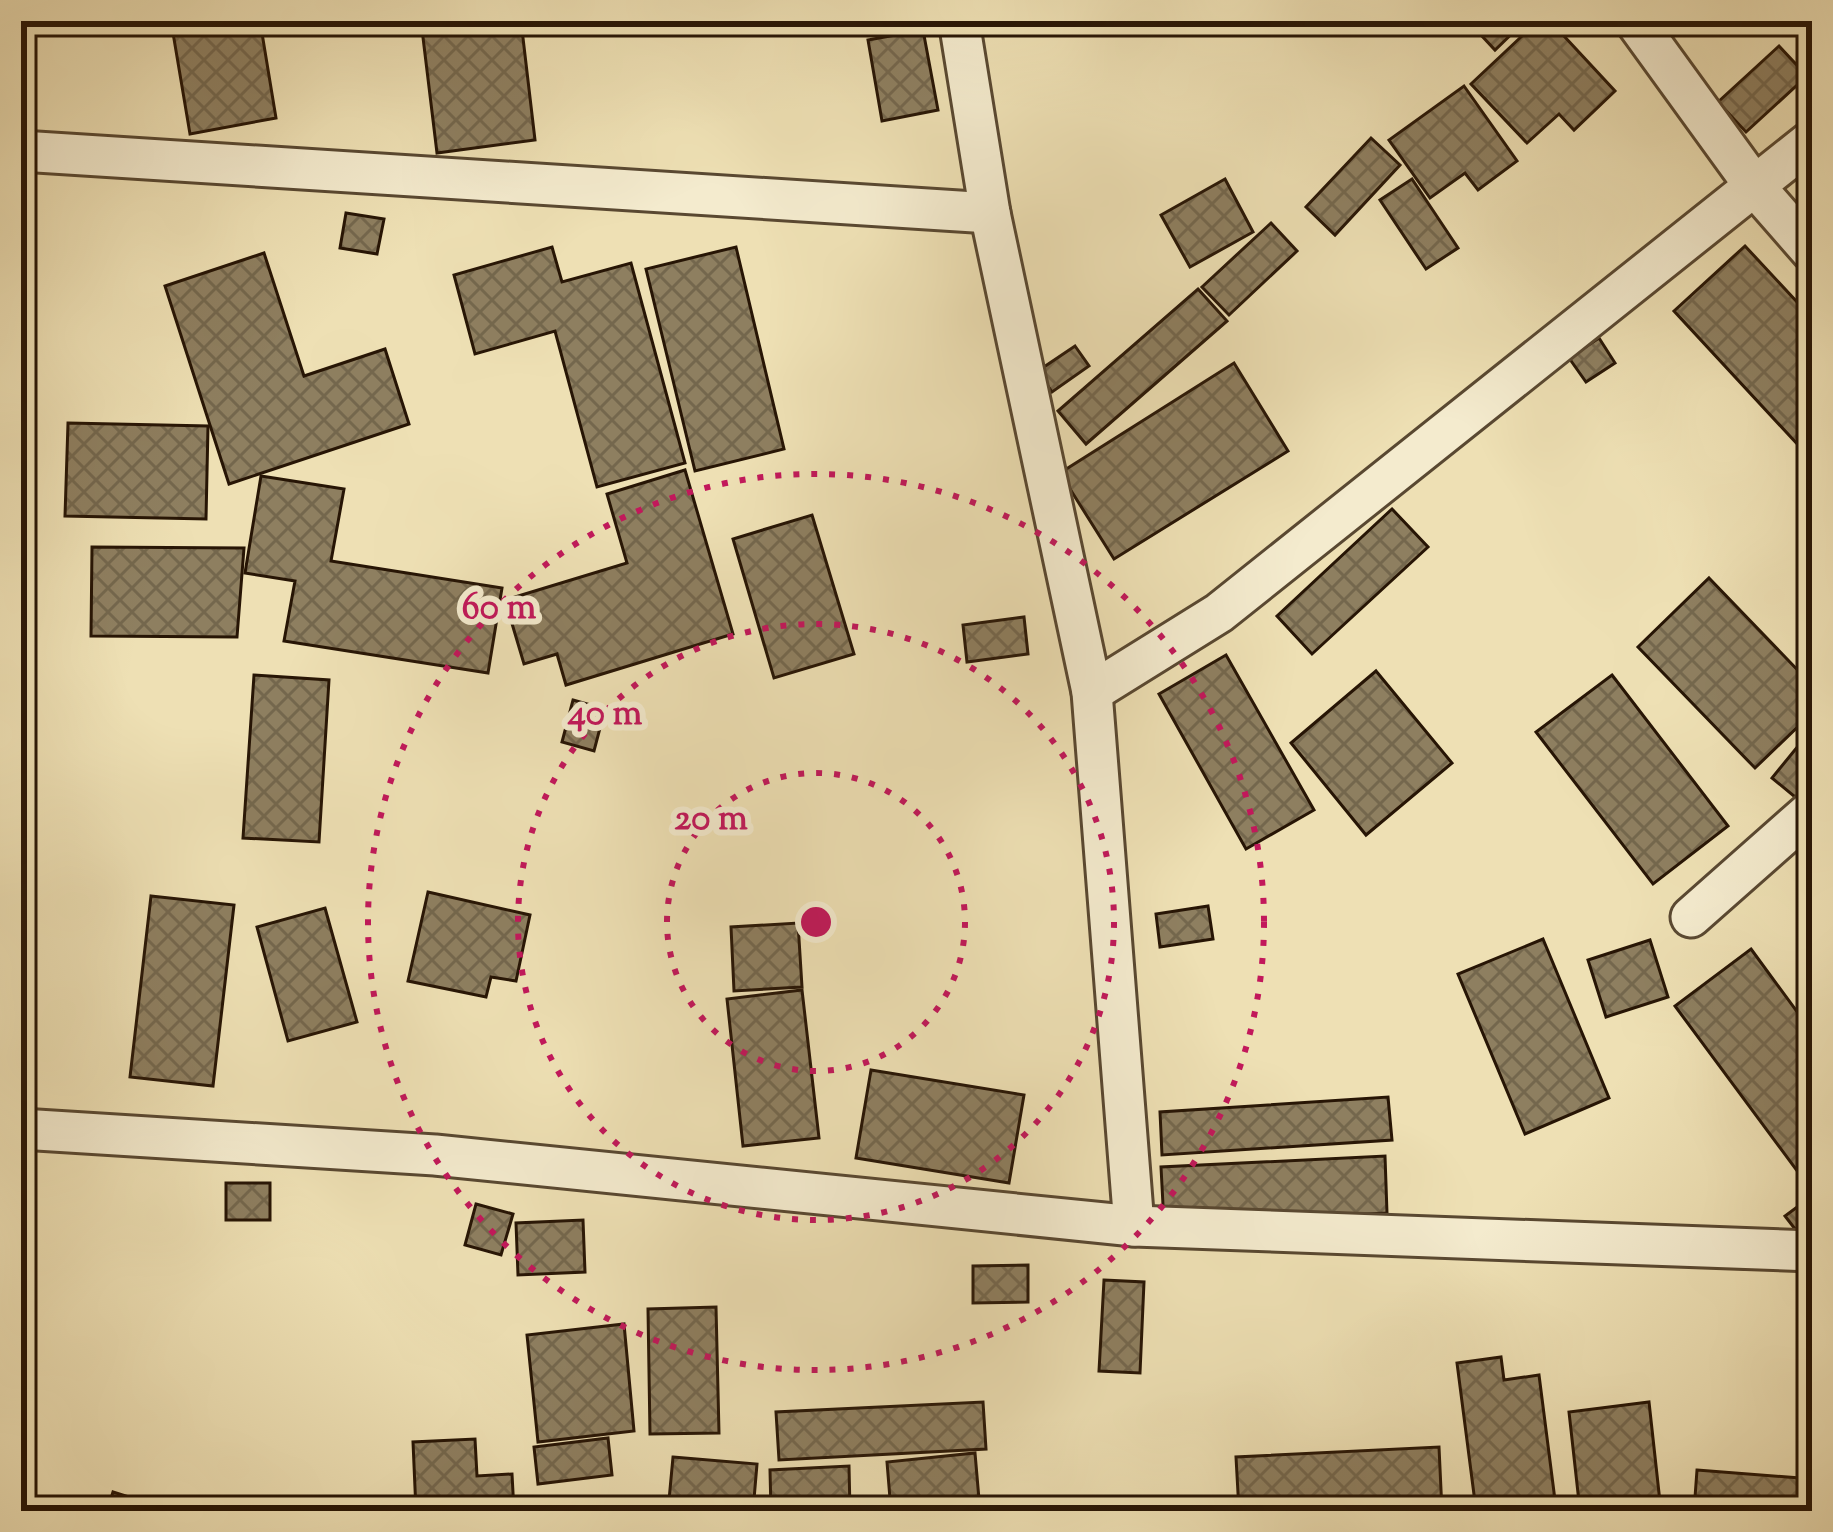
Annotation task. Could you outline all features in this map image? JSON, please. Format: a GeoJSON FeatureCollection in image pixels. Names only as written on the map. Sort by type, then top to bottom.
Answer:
{"type":"FeatureCollection","features":[{"type":"Feature","properties":{"kind":"street"},"geometry":{"type":"LineString","coordinates":[[959,21],[990,213],[1092,692],[1134,1226]]}},
{"type":"Feature","properties":{"kind":"street"},"geometry":{"type":"LineString","coordinates":[[1635,21],[1756,188],[1812,252]]}},
{"type":"Feature","properties":{"kind":"street"},"geometry":{"type":"LineString","coordinates":[[1092,692],[1219,613],[1812,140]]}},
{"type":"Feature","properties":{"kind":"street"},"geometry":{"type":"LineString","coordinates":[[21,151],[990,213]]}},
{"type":"Feature","properties":{"kind":"street"},"geometry":{"type":"LineString","coordinates":[[1691,917],[1812,810]]}},
{"type":"Feature","properties":{"kind":"street"},"geometry":{"type":"LineString","coordinates":[[21,1129],[435,1155],[1134,1226],[1812,1251]]}},
{"type":"Feature","properties":{"kind":"building"},"geometry":{"type":"Polygon","coordinates":[[[171,21],[260,21],[276,118],[190,134],[171,21]]]}},
{"type":"Feature","properties":{"kind":"building"},"geometry":{"type":"Polygon","coordinates":[[[421,21],[521,21],[535,140],[437,153],[421,21]]]}},
{"type":"Feature","properties":{"kind":"building"},"geometry":{"type":"Polygon","coordinates":[[[1468,21],[1525,21],[1495,50],[1468,21]]]}},
{"type":"Feature","properties":{"kind":"building"},"geometry":{"type":"Polygon","coordinates":[[[1538,21],[1550,21],[1615,91],[1574,130],[1559,114],[1527,143],[1471,84],[1538,21]]]}},
{"type":"Feature","properties":{"kind":"building"},"geometry":{"type":"Polygon","coordinates":[[[923,30],[938,110],[882,121],[868,40],[923,30]]]}},
{"type":"Feature","properties":{"kind":"building"},"geometry":{"type":"Polygon","coordinates":[[[1779,46],[1807,76],[1746,132],[1718,102],[1779,46]]]}},
{"type":"Feature","properties":{"kind":"building"},"geometry":{"type":"Polygon","coordinates":[[[1464,86],[1517,161],[1478,190],[1465,173],[1430,198],[1389,140],[1464,86]]]}},
{"type":"Feature","properties":{"kind":"building"},"geometry":{"type":"Polygon","coordinates":[[[1371,138],[1400,165],[1335,235],[1306,207],[1371,138]]]}},
{"type":"Feature","properties":{"kind":"building"},"geometry":{"type":"Polygon","coordinates":[[[1225,179],[1253,232],[1190,267],[1161,215],[1225,179]]]}},
{"type":"Feature","properties":{"kind":"building"},"geometry":{"type":"Polygon","coordinates":[[[1412,179],[1458,248],[1426,269],[1380,200],[1412,179]]]}},
{"type":"Feature","properties":{"kind":"building"},"geometry":{"type":"Polygon","coordinates":[[[346,213],[384,219],[377,254],[340,248],[346,213]]]}},
{"type":"Feature","properties":{"kind":"building"},"geometry":{"type":"Polygon","coordinates":[[[1271,223],[1297,251],[1229,315],[1202,287],[1271,223]]]}},
{"type":"Feature","properties":{"kind":"building"},"geometry":{"type":"Polygon","coordinates":[[[1745,246],[1812,318],[1812,460],[1674,311],[1745,246]]]}},
{"type":"Feature","properties":{"kind":"building"},"geometry":{"type":"Polygon","coordinates":[[[552,247],[562,282],[631,263],[685,463],[597,487],[555,331],[475,354],[454,275],[552,247]]]}},
{"type":"Feature","properties":{"kind":"building"},"geometry":{"type":"Polygon","coordinates":[[[736,247],[784,449],[695,471],[646,269],[736,247]]]}},
{"type":"Feature","properties":{"kind":"building"},"geometry":{"type":"Polygon","coordinates":[[[264,253],[304,376],[385,349],[409,424],[229,484],[165,286],[264,253]]]}},
{"type":"Feature","properties":{"kind":"building"},"geometry":{"type":"Polygon","coordinates":[[[1198,289],[1227,321],[1086,444],[1058,411],[1198,289]]]}},
{"type":"Feature","properties":{"kind":"building"},"geometry":{"type":"Polygon","coordinates":[[[1599,338],[1615,363],[1586,382],[1569,358],[1599,338]]]}},
{"type":"Feature","properties":{"kind":"building"},"geometry":{"type":"Polygon","coordinates":[[[1075,346],[1089,366],[1052,392],[1038,371],[1075,346]]]}},
{"type":"Feature","properties":{"kind":"building"},"geometry":{"type":"Polygon","coordinates":[[[1234,363],[1288,451],[1114,559],[1060,473],[1234,363]]]}},
{"type":"Feature","properties":{"kind":"building"},"geometry":{"type":"Polygon","coordinates":[[[68,423],[208,426],[206,519],[65,516],[68,423]]]}},
{"type":"Feature","properties":{"kind":"building"},"geometry":{"type":"Polygon","coordinates":[[[685,470],[733,634],[566,685],[557,654],[524,664],[505,600],[627,563],[607,494],[685,470]]]}},
{"type":"Feature","properties":{"kind":"building"},"geometry":{"type":"Polygon","coordinates":[[[261,476],[344,489],[331,561],[502,588],[488,673],[284,641],[295,581],[245,573],[261,476]]]}},
{"type":"Feature","properties":{"kind":"building"},"geometry":{"type":"Polygon","coordinates":[[[1392,509],[1428,547],[1312,654],[1277,616],[1392,509]]]}},
{"type":"Feature","properties":{"kind":"building"},"geometry":{"type":"Polygon","coordinates":[[[812,515],[854,654],[774,678],[733,539],[812,515]]]}},
{"type":"Feature","properties":{"kind":"building"},"geometry":{"type":"Polygon","coordinates":[[[92,547],[244,548],[237,637],[91,636],[92,547]]]}},
{"type":"Feature","properties":{"kind":"building"},"geometry":{"type":"Polygon","coordinates":[[[1709,578],[1812,685],[1812,713],[1755,768],[1638,647],[1709,578]]]}},
{"type":"Feature","properties":{"kind":"building"},"geometry":{"type":"Polygon","coordinates":[[[1024,617],[1028,654],[967,662],[963,625],[1024,617]]]}},
{"type":"Feature","properties":{"kind":"building"},"geometry":{"type":"Polygon","coordinates":[[[1226,655],[1314,810],[1246,849],[1159,694],[1226,655]]]}},
{"type":"Feature","properties":{"kind":"building"},"geometry":{"type":"Polygon","coordinates":[[[1376,671],[1452,763],[1366,835],[1291,743],[1376,671]]]}},
{"type":"Feature","properties":{"kind":"building"},"geometry":{"type":"Polygon","coordinates":[[[254,675],[329,680],[319,842],[243,838],[254,675]]]}},
{"type":"Feature","properties":{"kind":"building"},"geometry":{"type":"Polygon","coordinates":[[[1612,675],[1728,826],[1653,884],[1536,732],[1612,675]]]}},
{"type":"Feature","properties":{"kind":"building"},"geometry":{"type":"Polygon","coordinates":[[[573,700],[605,709],[594,751],[562,742],[573,700]]]}},
{"type":"Feature","properties":{"kind":"building"},"geometry":{"type":"Polygon","coordinates":[[[1812,729],[1812,785],[1800,801],[1772,778],[1812,729]]]}},
{"type":"Feature","properties":{"kind":"building"},"geometry":{"type":"Polygon","coordinates":[[[428,892],[530,915],[516,981],[491,977],[486,997],[408,981],[428,892]]]}},
{"type":"Feature","properties":{"kind":"building"},"geometry":{"type":"Polygon","coordinates":[[[151,896],[234,905],[213,1086],[130,1077],[151,896]]]}},
{"type":"Feature","properties":{"kind":"building"},"geometry":{"type":"Polygon","coordinates":[[[1208,906],[1213,939],[1160,947],[1156,914],[1208,906]]]}},
{"type":"Feature","properties":{"kind":"building"},"geometry":{"type":"Polygon","coordinates":[[[325,908],[357,1022],[288,1041],[257,927],[325,908]]]}},
{"type":"Feature","properties":{"kind":"building"},"geometry":{"type":"Polygon","coordinates":[[[798,923],[802,987],[734,991],[731,927],[798,923]]]}},
{"type":"Feature","properties":{"kind":"building"},"geometry":{"type":"Polygon","coordinates":[[[1543,939],[1609,1098],[1525,1134],[1458,974],[1543,939]]]}},
{"type":"Feature","properties":{"kind":"building"},"geometry":{"type":"Polygon","coordinates":[[[1650,940],[1668,997],[1606,1017],[1588,960],[1650,940]]]}},
{"type":"Feature","properties":{"kind":"building"},"geometry":{"type":"Polygon","coordinates":[[[1751,949],[1812,1032],[1812,1191],[1675,1006],[1751,949]]]}},
{"type":"Feature","properties":{"kind":"building"},"geometry":{"type":"Polygon","coordinates":[[[802,990],[819,1138],[743,1146],[727,999],[802,990]]]}},
{"type":"Feature","properties":{"kind":"building"},"geometry":{"type":"Polygon","coordinates":[[[871,1070],[1024,1095],[1009,1183],[856,1158],[871,1070]]]}},
{"type":"Feature","properties":{"kind":"building"},"geometry":{"type":"Polygon","coordinates":[[[1388,1097],[1392,1140],[1162,1155],[1160,1112],[1388,1097]]]}},
{"type":"Feature","properties":{"kind":"building"},"geometry":{"type":"Polygon","coordinates":[[[1385,1156],[1387,1213],[1164,1224],[1161,1167],[1385,1156]]]}},
{"type":"Feature","properties":{"kind":"building"},"geometry":{"type":"Polygon","coordinates":[[[226,1183],[270,1183],[270,1220],[226,1220],[226,1183]]]}},
{"type":"Feature","properties":{"kind":"building"},"geometry":{"type":"Polygon","coordinates":[[[1812,1196],[1812,1237],[1805,1242],[1785,1216],[1812,1196]]]}},
{"type":"Feature","properties":{"kind":"building"},"geometry":{"type":"Polygon","coordinates":[[[476,1204],[513,1214],[501,1255],[465,1245],[476,1204]]]}},
{"type":"Feature","properties":{"kind":"building"},"geometry":{"type":"Polygon","coordinates":[[[583,1220],[585,1272],[518,1275],[516,1223],[583,1220]]]}},
{"type":"Feature","properties":{"kind":"building"},"geometry":{"type":"Polygon","coordinates":[[[1028,1265],[1028,1302],[973,1303],[973,1266],[1028,1265]]]}},
{"type":"Feature","properties":{"kind":"building"},"geometry":{"type":"Polygon","coordinates":[[[1104,1280],[1144,1282],[1140,1373],[1099,1371],[1104,1280]]]}},
{"type":"Feature","properties":{"kind":"building"},"geometry":{"type":"Polygon","coordinates":[[[716,1307],[719,1433],[650,1434],[648,1309],[716,1307]]]}},
{"type":"Feature","properties":{"kind":"building"},"geometry":{"type":"Polygon","coordinates":[[[624,1324],[634,1431],[538,1442],[527,1335],[624,1324]]]}},
{"type":"Feature","properties":{"kind":"building"},"geometry":{"type":"Polygon","coordinates":[[[1501,1357],[1504,1380],[1539,1375],[1555,1500],[1476,1510],[1457,1363],[1501,1357]]]}},
{"type":"Feature","properties":{"kind":"building"},"geometry":{"type":"Polygon","coordinates":[[[983,1402],[986,1449],[779,1460],[776,1412],[983,1402]]]}},
{"type":"Feature","properties":{"kind":"building"},"geometry":{"type":"Polygon","coordinates":[[[1649,1402],[1660,1502],[1580,1511],[1569,1412],[1649,1402]]]}},
{"type":"Feature","properties":{"kind":"building"},"geometry":{"type":"Polygon","coordinates":[[[608,1438],[612,1475],[538,1484],[534,1447],[608,1438]]]}},
{"type":"Feature","properties":{"kind":"building"},"geometry":{"type":"Polygon","coordinates":[[[475,1439],[477,1476],[512,1474],[514,1511],[416,1511],[413,1442],[475,1439]]]}},
{"type":"Feature","properties":{"kind":"building"},"geometry":{"type":"Polygon","coordinates":[[[1439,1447],[1442,1511],[1239,1511],[1236,1457],[1439,1447]]]}},
{"type":"Feature","properties":{"kind":"building"},"geometry":{"type":"Polygon","coordinates":[[[975,1453],[980,1511],[891,1511],[887,1462],[975,1453]]]}},
{"type":"Feature","properties":{"kind":"building"},"geometry":{"type":"Polygon","coordinates":[[[673,1457],[757,1464],[753,1511],[668,1511],[673,1457]]]}},
{"type":"Feature","properties":{"kind":"building"},"geometry":{"type":"Polygon","coordinates":[[[849,1466],[850,1511],[771,1511],[770,1470],[849,1466]]]}},
{"type":"Feature","properties":{"kind":"building"},"geometry":{"type":"Polygon","coordinates":[[[1697,1470],[1812,1479],[1812,1511],[1694,1511],[1697,1470]]]}},
{"type":"Feature","properties":{"kind":"building"},"geometry":{"type":"Polygon","coordinates":[[[113,1492],[145,1502],[143,1511],[107,1511],[113,1492]]]}}]}
